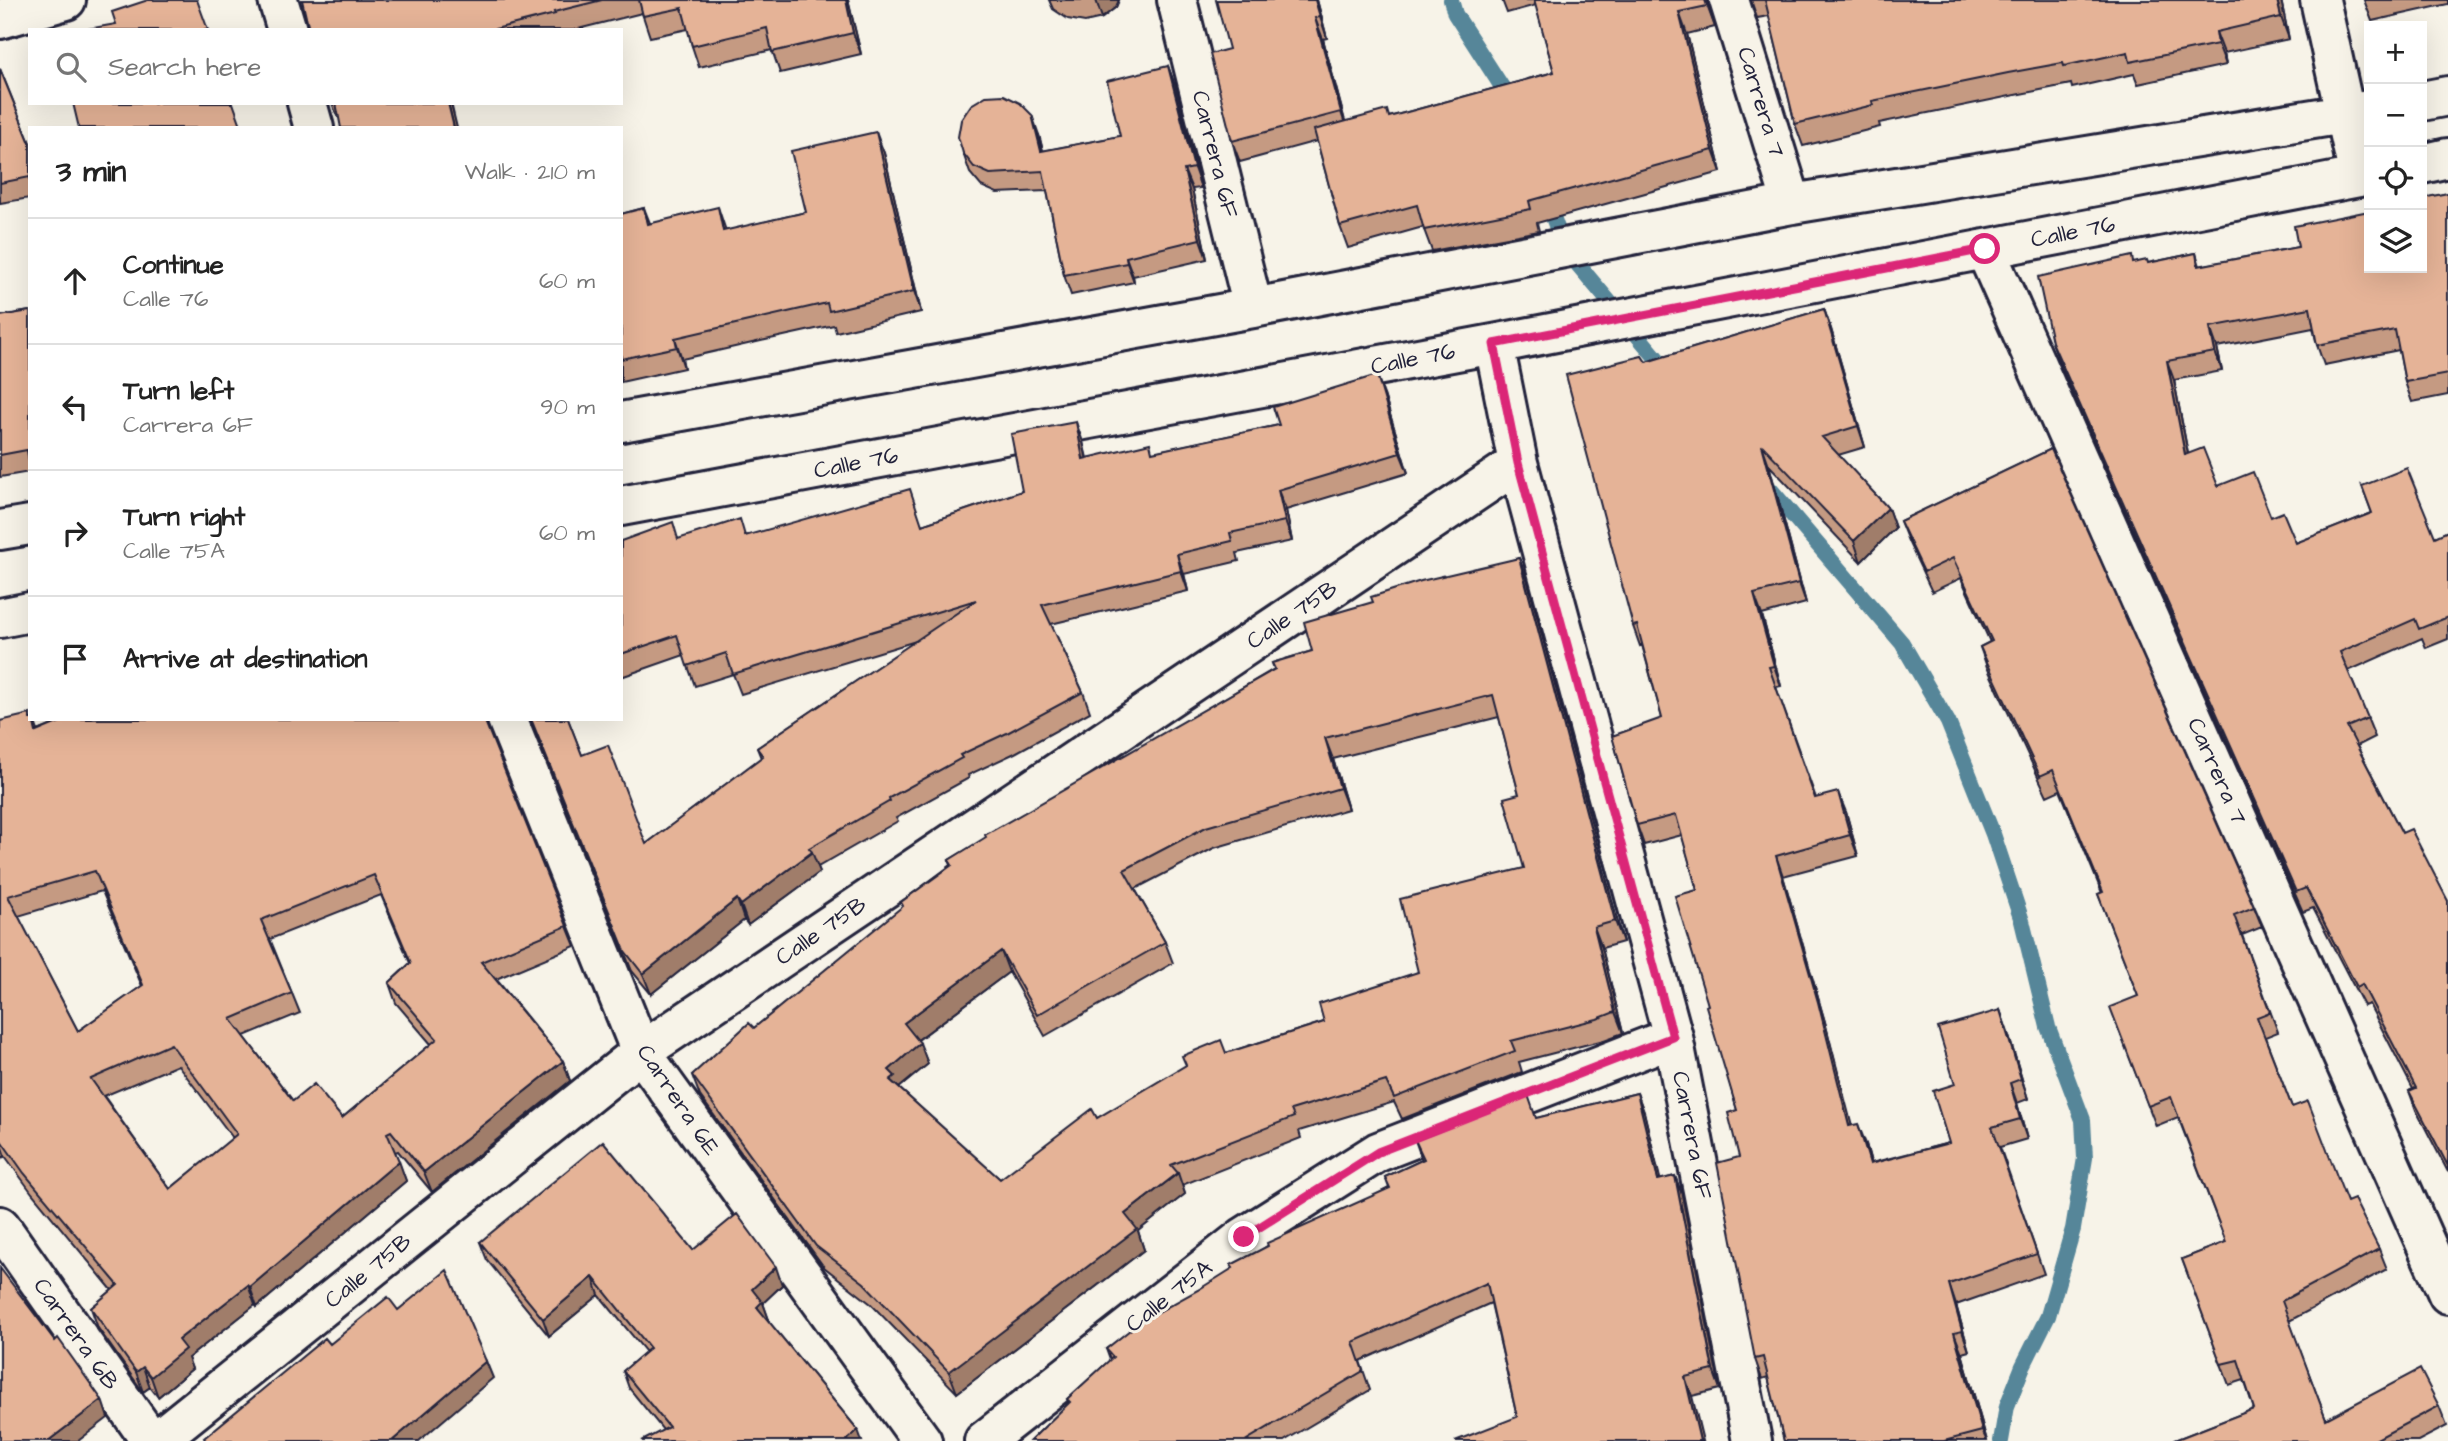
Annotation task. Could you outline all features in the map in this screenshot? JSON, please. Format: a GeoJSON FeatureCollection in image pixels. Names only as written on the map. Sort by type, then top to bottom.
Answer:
{"type":"FeatureCollection","features":[{"type":"Feature","properties":{"kind":"street"},"geometry":{"type":"LineString","coordinates":[[0,19],[66,0]]}},
{"type":"Feature","properties":{"kind":"street"},"geometry":{"type":"LineString","coordinates":[[278,0],[286,28]]}},
{"type":"Feature","properties":{"kind":"street","name":"Carrera 6F"},"geometry":{"type":"LineString","coordinates":[[1177,0],[1253,307]]}},
{"type":"Feature","properties":{"kind":"street","name":"Carrera 7"},"geometry":{"type":"LineString","coordinates":[[1729,0],[1793,204]]}},
{"type":"Feature","properties":{"kind":"street"},"geometry":{"type":"LineString","coordinates":[[2320,0],[2358,112],[2364,176]]}},
{"type":"Feature","properties":{"kind":"street"},"geometry":{"type":"LineString","coordinates":[[2427,100],[2448,96]]}},
{"type":"Feature","properties":{"kind":"street"},"geometry":{"type":"LineString","coordinates":[[308,105],[313,126]]}},
{"type":"Feature","properties":{"kind":"street"},"geometry":{"type":"LineString","coordinates":[[623,422],[1253,307],[1793,204],[2358,112]]}},
{"type":"Feature","properties":{"kind":"street"},"geometry":{"type":"LineString","coordinates":[[2427,163],[2448,158]]}},
{"type":"Feature","properties":{"kind":"street","name":"Calle 76"},"geometry":{"type":"LineString","coordinates":[[623,506],[1494,344],[2364,176]]}},
{"type":"Feature","properties":{"kind":"street","name":"Carrera 7"},"geometry":{"type":"LineString","coordinates":[[1985,249],[2448,1294]]}},
{"type":"Feature","properties":{"kind":"street","name":"Carrera 6F"},"geometry":{"type":"LineString","coordinates":[[1494,344],[1518,463],[1673,1037],[1752,1441]]}},
{"type":"Feature","properties":{"kind":"street","name":"Calle 75B"},"geometry":{"type":"LineString","coordinates":[[154,1441],[641,1052],[1518,463]]}},
{"type":"Feature","properties":{"kind":"street"},"geometry":{"type":"LineString","coordinates":[[0,530],[28,526]]}},
{"type":"Feature","properties":{"kind":"street"},"geometry":{"type":"LineString","coordinates":[[0,618],[28,612]]}},
{"type":"Feature","properties":{"kind":"street","name":"Carrera 6E"},"geometry":{"type":"LineString","coordinates":[[508,721],[641,1052],[922,1441]]}},
{"type":"Feature","properties":{"kind":"street","name":"Calle 75A"},"geometry":{"type":"LineString","coordinates":[[984,1441],[1244,1237],[1378,1152],[1673,1037]]}},
{"type":"Feature","properties":{"kind":"street","name":"Carrera 6B"},"geometry":{"type":"LineString","coordinates":[[0,1226],[154,1441]]}},
{"type":"Feature","properties":{"kind":"building"},"geometry":{"type":"Polygon","coordinates":[[[148,0],[197,0],[207,28],[93,28],[116,24],[112,12],[148,0]]]}},
{"type":"Feature","properties":{"kind":"building"},"geometry":{"type":"Polygon","coordinates":[[[302,0],[602,0],[499,28],[309,28],[302,0]]]}},
{"type":"Feature","properties":{"kind":"building"},"geometry":{"type":"Polygon","coordinates":[[[639,0],[846,0],[853,33],[772,52],[767,28],[692,46],[682,8],[643,16],[639,0]]]}},
{"type":"Feature","properties":{"kind":"building"},"geometry":{"type":"Polygon","coordinates":[[[1216,0],[1315,0],[1320,17],[1315,18],[1341,112],[1232,141],[1210,54],[1229,49],[1216,0]]]}},
{"type":"Feature","properties":{"kind":"building"},"geometry":{"type":"Polygon","coordinates":[[[1534,0],[1705,0],[1707,6],[1679,12],[1713,150],[1529,201],[1531,209],[1424,230],[1417,205],[1340,226],[1314,130],[1387,110],[1389,117],[1554,72],[1534,0]]]}},
{"type":"Feature","properties":{"kind":"building"},"geometry":{"type":"Polygon","coordinates":[[[1765,0],[2277,0],[2281,17],[2216,32],[2218,44],[2130,62],[2128,52],[2064,66],[2063,63],[2008,73],[1872,101],[1873,105],[1795,124],[1765,0]]]}},
{"type":"Feature","properties":{"kind":"building"},"geometry":{"type":"Polygon","coordinates":[[[1168,66],[1194,168],[1184,170],[1200,239],[1126,257],[1127,263],[1064,275],[1043,171],[990,174],[974,167],[963,153],[958,137],[961,120],[971,105],[986,96],[1004,95],[1020,103],[1032,115],[1041,151],[1120,136],[1107,81],[1168,66]]]}},
{"type":"Feature","properties":{"kind":"building"},"geometry":{"type":"Polygon","coordinates":[[[0,69],[28,138],[28,177],[0,183],[0,69]]]}},
{"type":"Feature","properties":{"kind":"building"},"geometry":{"type":"Polygon","coordinates":[[[73,105],[234,105],[241,126],[79,126],[73,105]]]}},
{"type":"Feature","properties":{"kind":"building"},"geometry":{"type":"Polygon","coordinates":[[[336,105],[448,105],[454,126],[341,126],[336,105]]]}},
{"type":"Feature","properties":{"kind":"building"},"geometry":{"type":"Polygon","coordinates":[[[876,132],[914,291],[829,311],[827,303],[675,338],[677,347],[623,359],[623,213],[644,208],[648,224],[718,207],[723,231],[806,212],[791,151],[876,132]]]}},
{"type":"Feature","properties":{"kind":"building"},"geometry":{"type":"Polygon","coordinates":[[[2448,193],[2448,374],[2405,382],[2395,330],[2317,345],[2310,308],[2210,327],[2215,352],[2167,361],[2185,455],[2203,448],[2218,486],[2253,472],[2271,517],[2283,512],[2296,543],[2372,513],[2362,486],[2407,468],[2435,537],[2448,531],[2448,617],[2419,629],[2415,619],[2340,652],[2368,718],[2347,727],[2402,833],[2411,829],[2448,901],[2448,1166],[2409,1091],[2416,1088],[2362,984],[2357,987],[2306,888],[2296,892],[2052,342],[2038,277],[2132,256],[2133,263],[2147,260],[2148,263],[2196,253],[2198,266],[2298,247],[2294,226],[2364,212],[2364,273],[2427,273],[2427,197],[2448,193]]]}},
{"type":"Feature","properties":{"kind":"building"},"geometry":{"type":"Polygon","coordinates":[[[1824,309],[1858,426],[1822,437],[1888,508],[1854,541],[1762,445],[1799,583],[1754,594],[1774,666],[1769,667],[1815,798],[1838,792],[1850,835],[1776,856],[1818,1002],[1849,1126],[1858,1124],[1870,1164],[1949,1143],[1933,1091],[1955,1084],[1938,1028],[2000,1010],[2021,1079],[2010,1083],[2020,1119],[1992,1127],[2037,1254],[1949,1284],[1962,1331],[1954,1333],[1982,1431],[1944,1441],[1784,1441],[1763,1357],[1755,1359],[1717,1163],[1739,1157],[1728,1113],[1737,1110],[1675,896],[1697,890],[1676,815],[1637,825],[1612,736],[1662,718],[1637,625],[1633,626],[1566,375],[1642,356],[1646,362],[1824,309]]]}},
{"type":"Feature","properties":{"kind":"building"},"geometry":{"type":"Polygon","coordinates":[[[28,311],[28,456],[27,450],[0,455],[0,316],[28,311]]]}},
{"type":"Feature","properties":{"kind":"building"},"geometry":{"type":"Polygon","coordinates":[[[1377,375],[1400,453],[1278,490],[1285,521],[1230,533],[1232,541],[1177,554],[1181,571],[1042,605],[1083,692],[960,755],[962,758],[889,798],[890,801],[809,848],[812,852],[741,905],[737,899],[643,974],[625,951],[532,721],[569,721],[582,755],[608,745],[646,844],[763,756],[757,748],[976,600],[733,674],[726,653],[687,666],[677,635],[623,653],[623,540],[673,522],[678,539],[740,519],[745,536],[910,489],[922,525],[1022,491],[1011,434],[1076,422],[1083,459],[1150,443],[1152,452],[1279,425],[1273,407],[1377,375]]]}},
{"type":"Feature","properties":{"kind":"building"},"geometry":{"type":"Polygon","coordinates":[[[2051,449],[2254,907],[2234,915],[2270,1012],[2257,1017],[2292,1107],[2308,1101],[2347,1202],[2354,1199],[2379,1249],[2282,1301],[2326,1419],[2420,1369],[2439,1406],[2373,1441],[2172,1441],[2254,1409],[2238,1360],[2221,1364],[2182,1259],[2226,1242],[2171,1097],[2148,1106],[2110,1007],[2138,996],[2098,894],[2103,892],[2053,770],[2040,776],[1980,647],[1992,641],[1953,558],[1924,572],[1900,521],[2051,449]]]}},
{"type":"Feature","properties":{"kind":"building"},"geometry":{"type":"Polygon","coordinates":[[[1519,558],[1615,921],[1594,927],[1615,1012],[1511,1041],[1515,1051],[1394,1098],[1386,1081],[1291,1110],[1294,1117],[1171,1165],[1178,1173],[1125,1214],[1137,1229],[949,1372],[864,1283],[816,1246],[692,1075],[749,1023],[754,1028],[903,906],[901,902],[952,865],[949,860],[986,837],[985,835],[1275,669],[1272,663],[1312,651],[1304,622],[1373,602],[1371,597],[1421,581],[1519,558]],[[1493,695],[1325,738],[1340,788],[1206,827],[1124,870],[1165,942],[1037,1015],[1001,951],[904,1023],[920,1043],[889,1070],[895,1076],[890,1080],[1000,1179],[1092,1109],[1097,1118],[1186,1065],[1182,1056],[1221,1040],[1226,1053],[1324,1022],[1319,1004],[1418,972],[1400,899],[1524,868],[1504,798],[1519,794],[1493,695]]]}},
{"type":"Feature","properties":{"kind":"building"},"geometry":{"type":"Polygon","coordinates":[[[28,714],[28,721],[33,721],[36,732],[62,721],[485,721],[567,926],[481,962],[563,1061],[424,1172],[391,1131],[387,1133],[399,1161],[250,1287],[248,1285],[178,1340],[185,1349],[151,1377],[143,1367],[136,1372],[91,1308],[118,1285],[24,1173],[0,1139],[0,721],[28,714]],[[95,871],[8,896],[78,1031],[143,985],[95,871]],[[374,875],[261,920],[292,993],[231,1019],[293,1101],[314,1084],[342,1118],[437,1039],[389,983],[411,963],[374,875]],[[171,1044],[91,1079],[170,1189],[237,1134],[171,1044]]]}},
{"type":"Feature","properties":{"kind":"building"},"geometry":{"type":"Polygon","coordinates":[[[1637,1093],[1658,1180],[1675,1176],[1713,1370],[1685,1377],[1700,1441],[1455,1441],[1517,1417],[1487,1283],[1353,1342],[1363,1371],[1245,1441],[1030,1441],[1070,1402],[1067,1399],[1113,1357],[1106,1349],[1140,1322],[1198,1290],[1233,1268],[1231,1265],[1268,1246],[1267,1243],[1390,1188],[1385,1177],[1424,1159],[1415,1140],[1528,1095],[1536,1118],[1637,1093]]]}},
{"type":"Feature","properties":{"kind":"building"},"geometry":{"type":"Polygon","coordinates":[[[603,1141],[693,1250],[737,1214],[776,1267],[752,1289],[762,1302],[757,1307],[858,1430],[846,1441],[642,1441],[669,1427],[623,1371],[650,1348],[593,1277],[543,1319],[480,1242],[603,1141]]]}},
{"type":"Feature","properties":{"kind":"building"},"geometry":{"type":"Polygon","coordinates":[[[0,1268],[55,1341],[58,1338],[102,1400],[48,1441],[0,1441],[0,1268]]]}},
{"type":"Feature","properties":{"kind":"building"},"geometry":{"type":"Polygon","coordinates":[[[447,1270],[486,1361],[392,1441],[206,1441],[204,1438],[325,1338],[330,1344],[388,1297],[398,1310],[447,1270]]]}},
{"type":"Feature","properties":{"kind":"waterway"},"geometry":{"type":"LineString","coordinates":[[1451,0],[1455,14],[1513,104]]}},
{"type":"Feature","properties":{"kind":"waterway"},"geometry":{"type":"LineString","coordinates":[[1547,200],[1564,248],[1670,374]]}},
{"type":"Feature","properties":{"kind":"waterway"},"geometry":{"type":"LineString","coordinates":[[1765,483],[1902,643],[1948,722],[1993,834],[2022,921],[2048,1027],[2083,1120],[2085,1158],[2073,1229],[2048,1316],[2007,1406],[2001,1441]]}},
{"type":"Feature","properties":{"kind":"route"},"geometry":{"type":"LineString","coordinates":[[1244,1237],[1378,1152],[1673,1037],[1518,463],[1494,344],[1985,249]]}}]}
